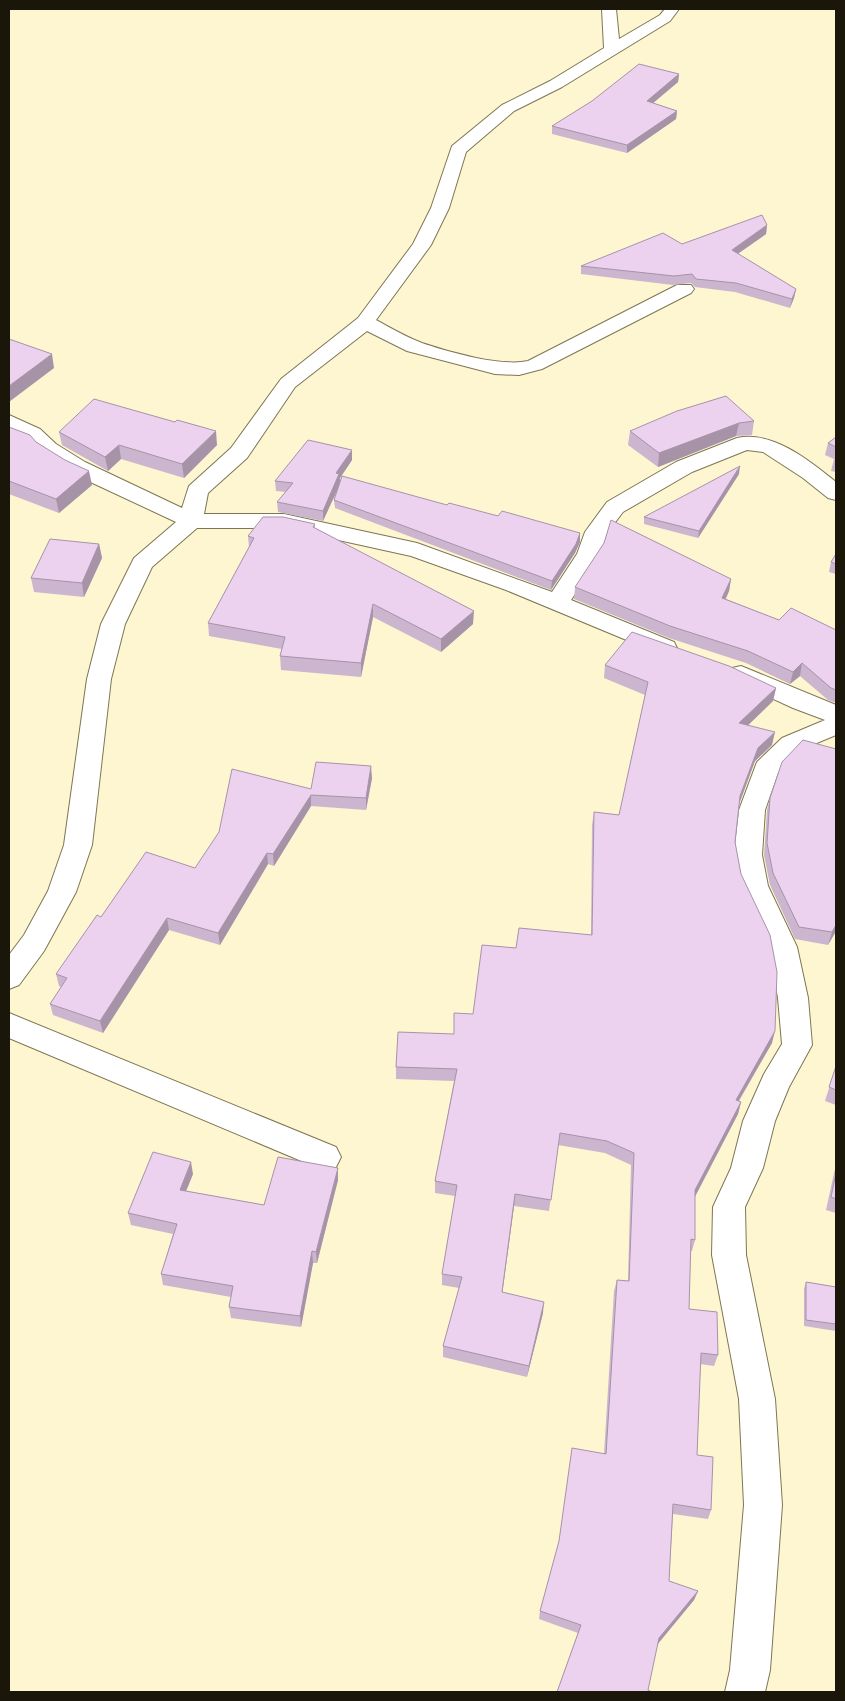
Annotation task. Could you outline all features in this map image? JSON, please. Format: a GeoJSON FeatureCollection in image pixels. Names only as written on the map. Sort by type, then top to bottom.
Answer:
{"type":"FeatureCollection","features":[{"type":"Feature","properties":{"kind":"street"},"geometry":{"type":"LineString","coordinates":[[609,9],[612,50]]}},
{"type":"Feature","properties":{"kind":"street"},"geometry":{"type":"LineString","coordinates":[[9,977],[34,943],[62,892],[78,845],[99,679],[112,624],[142,563],[191,521],[197,491],[239,453],[288,383],[340,344],[365,322],[422,245],[440,208],[458,150],[508,108],[556,84],[665,18],[672,9]]}},
{"type":"Feature","properties":{"kind":"street"},"geometry":{"type":"LineString","coordinates":[[365,322],[414,347],[495,368],[518,369],[535,365],[684,289]]}},
{"type":"Feature","properties":{"kind":"street"},"geometry":{"type":"LineString","coordinates":[[9,420],[34,433],[48,449],[77,467],[191,521],[284,521],[417,550],[557,603],[643,640],[682,653]]}},
{"type":"Feature","properties":{"kind":"street"},"geometry":{"type":"LineString","coordinates":[[557,603],[589,554],[596,532],[615,507],[684,467],[745,443],[758,445],[769,447],[811,473],[836,493]]}},
{"type":"Feature","properties":{"kind":"street"},"geometry":{"type":"LineString","coordinates":[[721,666],[802,702],[836,714]]}},
{"type":"Feature","properties":{"kind":"street"},"geometry":{"type":"LineString","coordinates":[[745,1692],[750,1670],[764,1505],[757,1399],[729,1255],[728,1207],[747,1168],[758,1121],[775,1083],[797,1045],[793,998],[783,947],[754,886],[748,855],[752,810],[766,769],[791,744],[836,725]]}},
{"type":"Feature","properties":{"kind":"street"},"geometry":{"type":"LineString","coordinates":[[9,1025],[325,1157]]}},
{"type":"Feature","properties":{"kind":"building"},"geometry":{"type":"Polygon","coordinates":[[[639,64],[679,74],[647,101],[677,111],[627,145],[552,126],[592,101],[639,64]]]}},
{"type":"Feature","properties":{"kind":"building"},"geometry":{"type":"Polygon","coordinates":[[[762,215],[767,225],[732,250],[796,289],[792,299],[736,283],[696,279],[692,274],[674,276],[581,266],[663,233],[682,244],[762,215]]]}},
{"type":"Feature","properties":{"kind":"building"},"geometry":{"type":"Polygon","coordinates":[[[9,339],[52,354],[9,386],[9,339]]]}},
{"type":"Feature","properties":{"kind":"building"},"geometry":{"type":"Polygon","coordinates":[[[726,396],[754,421],[739,423],[659,453],[630,431],[677,411],[726,396]]]}},
{"type":"Feature","properties":{"kind":"building"},"geometry":{"type":"Polygon","coordinates":[[[94,399],[175,422],[177,420],[216,431],[182,464],[119,445],[105,457],[59,432],[94,399]]]}},
{"type":"Feature","properties":{"kind":"building"},"geometry":{"type":"Polygon","coordinates":[[[9,427],[30,435],[36,442],[65,460],[89,471],[56,499],[9,481],[9,427]]]}},
{"type":"Feature","properties":{"kind":"building"},"geometry":{"type":"Polygon","coordinates":[[[836,437],[836,447],[828,443],[836,437]]]}},
{"type":"Feature","properties":{"kind":"building"},"geometry":{"type":"Polygon","coordinates":[[[308,440],[352,450],[336,473],[339,474],[323,511],[277,502],[293,483],[275,481],[308,440]]]}},
{"type":"Feature","properties":{"kind":"building"},"geometry":{"type":"Polygon","coordinates":[[[740,466],[699,531],[644,517],[740,466]]]}},
{"type":"Feature","properties":{"kind":"building"},"geometry":{"type":"Polygon","coordinates":[[[342,476],[447,505],[449,503],[498,516],[502,511],[580,533],[576,544],[552,581],[334,500],[342,476]]]}},
{"type":"Feature","properties":{"kind":"building"},"geometry":{"type":"Polygon","coordinates":[[[263,517],[283,517],[315,524],[313,527],[474,611],[441,639],[373,604],[361,663],[280,656],[285,637],[208,623],[254,538],[248,536],[263,517]]]}},
{"type":"Feature","properties":{"kind":"building"},"geometry":{"type":"Polygon","coordinates":[[[611,520],[731,579],[722,598],[779,620],[791,608],[836,630],[836,690],[831,688],[802,663],[793,672],[748,651],[670,626],[575,587],[604,543],[611,520]]]}},
{"type":"Feature","properties":{"kind":"building"},"geometry":{"type":"Polygon","coordinates":[[[50,539],[99,544],[82,583],[31,578],[50,539]]]}},
{"type":"Feature","properties":{"kind":"building"},"geometry":{"type":"Polygon","coordinates":[[[836,554],[836,564],[831,562],[836,554]]]}},
{"type":"Feature","properties":{"kind":"building"},"geometry":{"type":"Polygon","coordinates":[[[632,632],[729,666],[776,688],[739,723],[775,732],[758,748],[740,796],[735,842],[741,874],[770,935],[777,972],[775,1031],[736,1100],[741,1102],[695,1190],[695,1240],[691,1239],[689,1309],[717,1312],[718,1355],[701,1353],[697,1455],[713,1457],[711,1510],[673,1504],[669,1581],[698,1591],[659,1638],[648,1690],[652,1692],[557,1692],[581,1625],[540,1611],[559,1541],[572,1448],[606,1454],[617,1280],[629,1281],[634,1153],[607,1141],[560,1133],[551,1200],[515,1194],[502,1292],[544,1302],[529,1366],[443,1346],[462,1277],[442,1274],[457,1185],[435,1181],[457,1069],[396,1067],[398,1032],[454,1034],[454,1013],[473,1014],[482,945],[516,948],[519,928],[592,935],[594,812],[619,815],[648,682],[605,665],[632,632]]]}},
{"type":"Feature","properties":{"kind":"building"},"geometry":{"type":"Polygon","coordinates":[[[803,740],[836,749],[836,925],[832,932],[799,927],[773,873],[767,843],[770,798],[782,762],[803,740]]]}},
{"type":"Feature","properties":{"kind":"building"},"geometry":{"type":"Polygon","coordinates":[[[316,762],[371,766],[366,798],[311,795],[273,854],[267,853],[218,933],[167,918],[100,1021],[50,1004],[67,978],[56,974],[97,915],[101,917],[146,852],[195,868],[219,832],[232,769],[311,789],[316,762]]]}},
{"type":"Feature","properties":{"kind":"building"},"geometry":{"type":"Polygon","coordinates":[[[836,1066],[836,1090],[829,1087],[836,1066]]]}},
{"type":"Feature","properties":{"kind":"building"},"geometry":{"type":"Polygon","coordinates":[[[153,1152],[191,1162],[180,1190],[264,1205],[278,1157],[338,1168],[316,1252],[312,1251],[300,1316],[229,1307],[233,1286],[161,1274],[177,1224],[128,1213],[153,1152]]]}},
{"type":"Feature","properties":{"kind":"building"},"geometry":{"type":"Polygon","coordinates":[[[836,1173],[836,1199],[831,1197],[836,1173]]]}},
{"type":"Feature","properties":{"kind":"building"},"geometry":{"type":"Polygon","coordinates":[[[806,1282],[836,1287],[836,1324],[806,1320],[806,1282]]]}}]}
